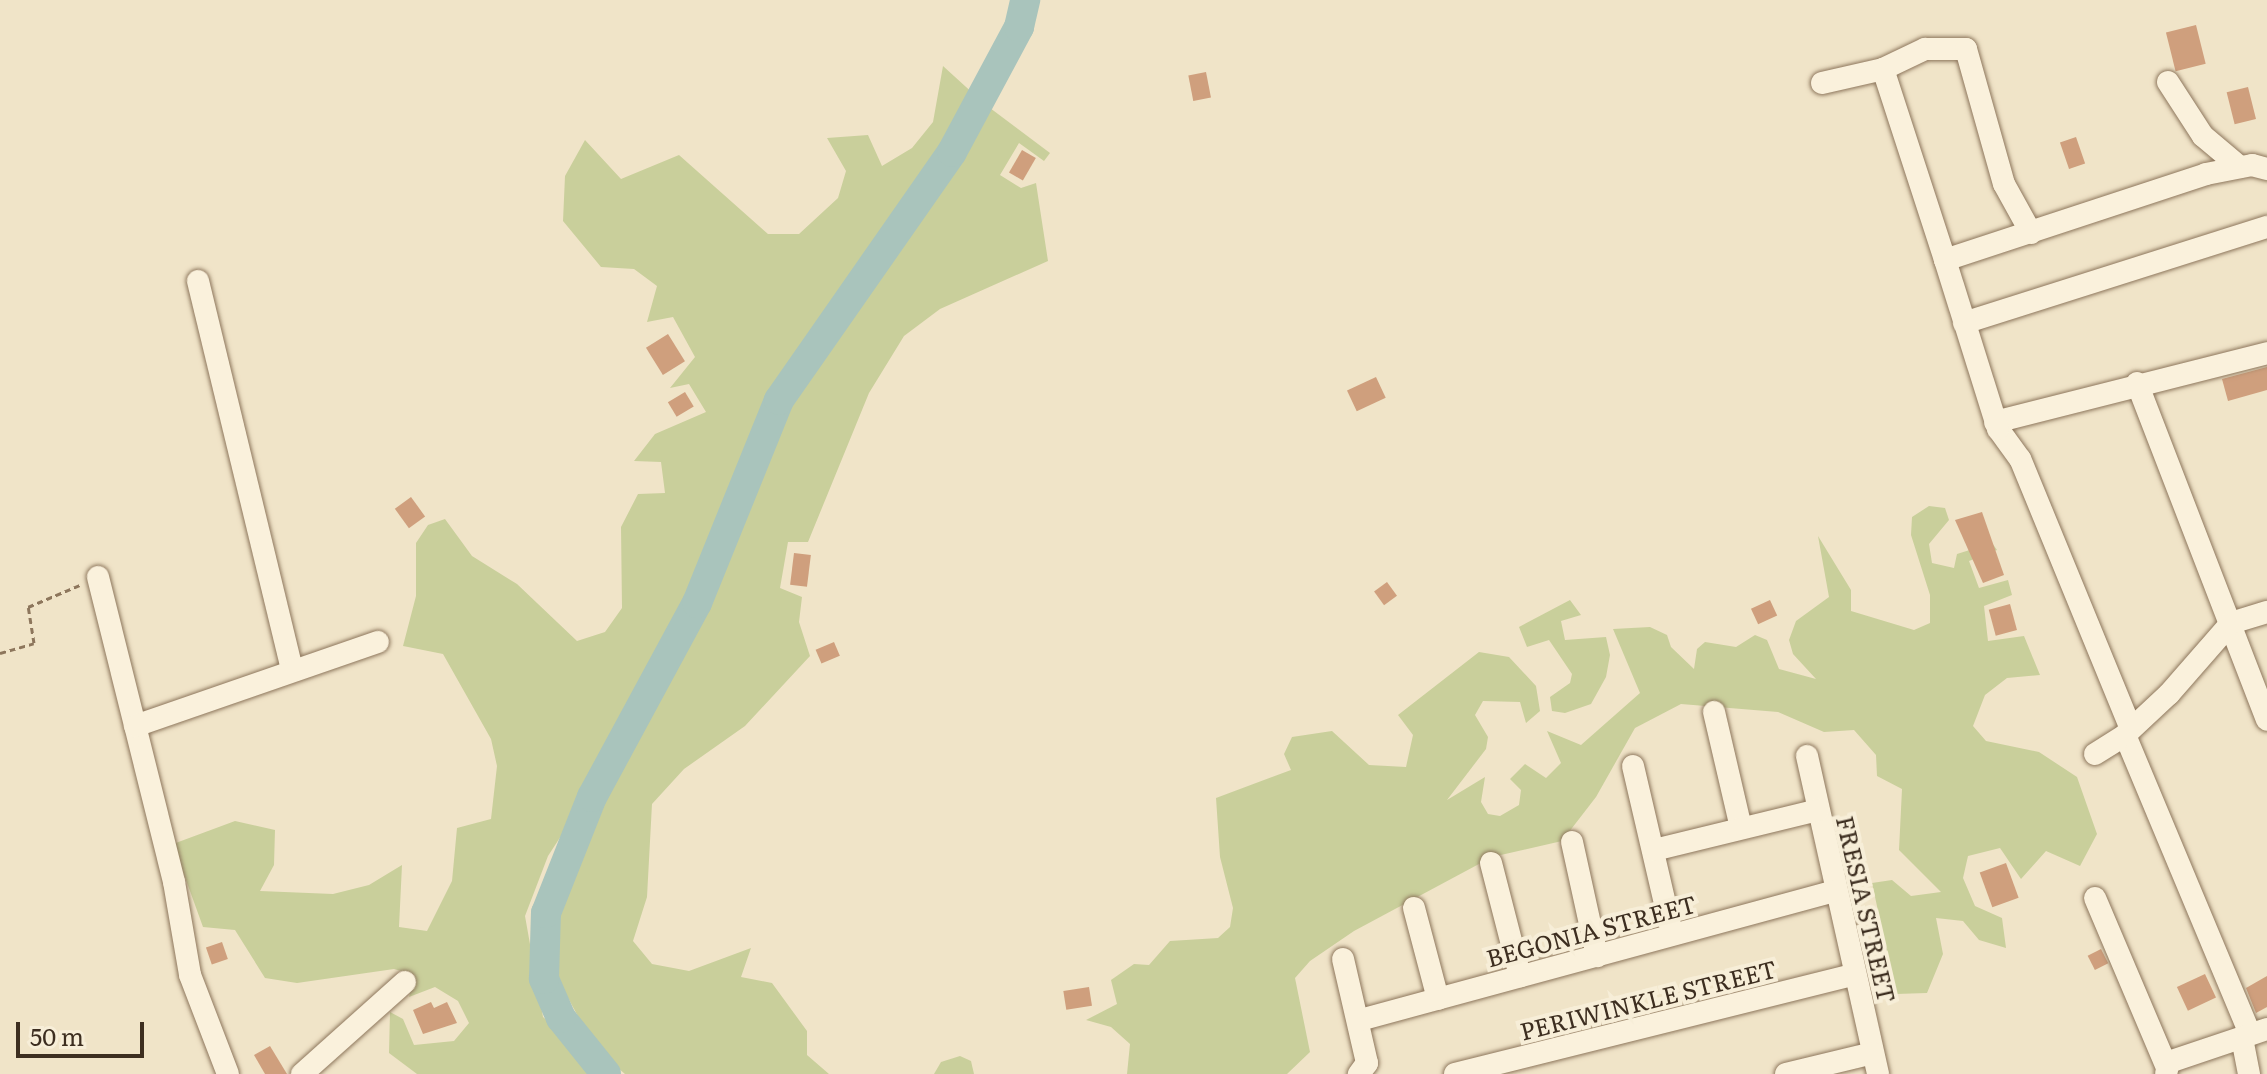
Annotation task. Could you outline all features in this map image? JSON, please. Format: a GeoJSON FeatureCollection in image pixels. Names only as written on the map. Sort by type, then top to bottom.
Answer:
{"type":"FeatureCollection","features":[{"type":"Feature","properties":{"kind":"street"},"geometry":{"type":"LineString","coordinates":[[1822,83],[1883,69],[1925,49],[1966,49],[2004,184],[2031,233]]}},
{"type":"Feature","properties":{"kind":"street"},"geometry":{"type":"LineString","coordinates":[[1883,69],[1995,422],[2020,459],[2128,732],[2253,1034],[2249,1074]]}},
{"type":"Feature","properties":{"kind":"street"},"geometry":{"type":"LineString","coordinates":[[2168,82],[2203,136],[2240,167]]}},
{"type":"Feature","properties":{"kind":"street"},"geometry":{"type":"LineString","coordinates":[[1945,260],[2240,167],[2267,169]]}},
{"type":"Feature","properties":{"kind":"street"},"geometry":{"type":"LineString","coordinates":[[1964,323],[2267,227]]}},
{"type":"Feature","properties":{"kind":"street"},"geometry":{"type":"LineString","coordinates":[[198,281],[292,671]]}},
{"type":"Feature","properties":{"kind":"street"},"geometry":{"type":"LineString","coordinates":[[1995,422],[2137,383],[2267,353]]}},
{"type":"Feature","properties":{"kind":"street"},"geometry":{"type":"LineString","coordinates":[[2137,383],[2267,720]]}},
{"type":"Feature","properties":{"kind":"street"},"geometry":{"type":"LineString","coordinates":[[98,577],[174,882],[190,975],[228,1074]]}},
{"type":"Feature","properties":{"kind":"street"},"geometry":{"type":"LineString","coordinates":[[2095,754],[2128,732],[2231,623],[2267,612]]}},
{"type":"Feature","properties":{"kind":"street"},"geometry":{"type":"LineString","coordinates":[[135,726],[378,642]]}},
{"type":"Feature","properties":{"kind":"street"},"geometry":{"type":"LineString","coordinates":[[1714,712],[1741,828]]}},
{"type":"Feature","properties":{"kind":"street","name":"FRESIA STREET"},"geometry":{"type":"LineString","coordinates":[[1807,756],[1875,1063]]}},
{"type":"Feature","properties":{"kind":"street"},"geometry":{"type":"LineString","coordinates":[[1633,766],[1672,934]]}},
{"type":"Feature","properties":{"kind":"street"},"geometry":{"type":"LineString","coordinates":[[1654,850],[1818,810]]}},
{"type":"Feature","properties":{"kind":"street"},"geometry":{"type":"LineString","coordinates":[[1572,842],[1597,956]]}},
{"type":"Feature","properties":{"kind":"street"},"geometry":{"type":"LineString","coordinates":[[1491,863],[1520,976]]}},
{"type":"Feature","properties":{"kind":"street","name":"BEGONIA STREET"},"geometry":{"type":"LineString","coordinates":[[1360,1020],[1836,891]]}},
{"type":"Feature","properties":{"kind":"street"},"geometry":{"type":"LineString","coordinates":[[2095,898],[2166,1070],[2253,1034]]}},
{"type":"Feature","properties":{"kind":"street"},"geometry":{"type":"LineString","coordinates":[[1414,908],[1438,999]]}},
{"type":"Feature","properties":{"kind":"street"},"geometry":{"type":"LineString","coordinates":[[1343,959],[1360,1020],[1367,1063],[1359,1074]]}},
{"type":"Feature","properties":{"kind":"street","name":"PERIWINKLE STREET"},"geometry":{"type":"LineString","coordinates":[[1455,1074],[1855,974]]}},
{"type":"Feature","properties":{"kind":"street"},"geometry":{"type":"LineString","coordinates":[[302,1074],[405,982]]}},
{"type":"Feature","properties":{"kind":"street"},"geometry":{"type":"LineString","coordinates":[[1786,1074],[1875,1063]]}},
{"type":"Feature","properties":{"kind":"path"},"geometry":{"type":"LineString","coordinates":[[0,653],[34,643],[28,607],[98,577]]}},
{"type":"Feature","properties":{"kind":"green space"},"geometry":{"type":"Polygon","coordinates":[[[943,66],[977,97],[960,131],[775,395],[685,615],[585,799],[548,856],[525,916],[543,1017],[563,1034],[591,1074],[417,1074],[389,1053],[390,1012],[403,1019],[414,1045],[454,1041],[469,1023],[458,1001],[435,987],[409,997],[415,975],[394,969],[297,983],[265,978],[235,930],[203,927],[173,844],[235,821],[275,830],[274,865],[260,891],[333,894],[369,885],[402,865],[399,927],[427,931],[452,881],[457,828],[491,819],[497,766],[491,739],[443,654],[403,646],[416,596],[416,543],[428,525],[445,519],[472,556],[517,584],[577,641],[605,632],[622,608],[621,527],[638,494],[665,493],[661,462],[634,461],[655,434],[706,412],[689,384],[670,388],[695,357],[673,317],[647,322],[657,286],[634,269],[601,267],[563,221],[565,176],[585,140],[621,179],[679,155],[768,234],[799,234],[838,198],[846,171],[827,138],[868,135],[882,166],[912,148],[933,122],[943,66]]]}},
{"type":"Feature","properties":{"kind":"green space"},"geometry":{"type":"Polygon","coordinates":[[[986,105],[1050,153],[1044,161],[1019,143],[1000,175],[1021,188],[1036,183],[1048,261],[940,309],[904,336],[869,393],[808,542],[788,542],[780,588],[802,597],[799,622],[810,656],[745,726],[684,769],[652,804],[647,897],[633,941],[652,964],[689,971],[751,948],[741,977],[772,983],[807,1031],[807,1055],[829,1074],[625,1074],[595,1048],[552,968],[553,919],[602,798],[715,586],[793,391],[931,193],[986,105]]]}},
{"type":"Feature","properties":{"kind":"green space"},"geometry":{"type":"Polygon","coordinates":[[[1929,506],[1945,508],[1949,520],[1929,544],[1932,563],[1954,568],[1957,554],[1992,543],[1997,550],[1969,561],[1979,588],[2008,580],[2012,595],[1984,606],[1988,641],[2024,636],[2040,675],[2007,678],[1985,695],[1973,726],[1986,741],[2039,752],[2077,777],[2097,834],[2080,866],[2046,851],[2021,879],[2000,848],[1968,856],[1963,878],[1975,906],[2002,918],[2006,948],[1979,940],[1963,921],[1936,918],[1943,954],[1927,993],[1896,994],[1872,883],[1892,880],[1911,896],[1941,892],[1899,850],[1902,789],[1877,776],[1876,755],[1854,730],[1824,732],[1778,712],[1681,704],[1635,728],[1596,797],[1562,841],[1492,857],[1354,931],[1310,961],[1295,978],[1310,1052],[1287,1074],[1127,1074],[1130,1044],[1111,1027],[1086,1020],[1117,1004],[1111,980],[1134,964],[1149,965],[1170,941],[1218,938],[1230,927],[1233,908],[1220,857],[1216,798],[1291,770],[1284,754],[1292,737],[1332,731],[1369,765],[1406,767],[1413,735],[1398,715],[1479,652],[1509,657],[1536,686],[1540,711],[1526,723],[1520,702],[1483,701],[1475,715],[1488,737],[1486,749],[1447,800],[1485,777],[1481,802],[1488,814],[1500,816],[1519,805],[1521,790],[1510,779],[1525,764],[1546,778],[1561,763],[1547,731],[1581,745],[1640,693],[1613,629],[1650,627],[1667,635],[1671,647],[1694,669],[1697,649],[1705,642],[1736,647],[1755,635],[1767,640],[1779,669],[1816,679],[1793,654],[1789,640],[1796,621],[1829,597],[1818,536],[1851,590],[1851,611],[1914,630],[1930,623],[1930,595],[1911,535],[1912,517],[1929,506]]]}},
{"type":"Feature","properties":{"kind":"green space"},"geometry":{"type":"Polygon","coordinates":[[[1570,600],[1581,615],[1561,621],[1565,640],[1606,637],[1610,655],[1606,677],[1591,704],[1565,713],[1552,711],[1550,697],[1570,683],[1572,674],[1549,640],[1527,647],[1519,627],[1570,600]]]}},
{"type":"Feature","properties":{"kind":"green space"},"geometry":{"type":"Polygon","coordinates":[[[960,1056],[971,1061],[974,1074],[934,1074],[941,1062],[960,1056]]]}},
{"type":"Feature","properties":{"kind":"building"},"geometry":{"type":"Polygon","coordinates":[[[2196,25],[2206,64],[2176,71],[2166,32],[2196,25]]]}},
{"type":"Feature","properties":{"kind":"building"},"geometry":{"type":"Polygon","coordinates":[[[1206,72],[1211,98],[1193,101],[1188,75],[1206,72]]]}},
{"type":"Feature","properties":{"kind":"building"},"geometry":{"type":"Polygon","coordinates":[[[2248,87],[2256,119],[2235,124],[2227,92],[2248,87]]]}},
{"type":"Feature","properties":{"kind":"building"},"geometry":{"type":"Polygon","coordinates":[[[2076,137],[2085,163],[2069,169],[2060,143],[2076,137]]]}},
{"type":"Feature","properties":{"kind":"building"},"geometry":{"type":"Polygon","coordinates":[[[1022,150],[1036,158],[1023,181],[1009,173],[1022,150]]]}},
{"type":"Feature","properties":{"kind":"building"},"geometry":{"type":"Polygon","coordinates":[[[668,334],[685,361],[663,375],[646,348],[668,334]]]}},
{"type":"Feature","properties":{"kind":"building"},"geometry":{"type":"Polygon","coordinates":[[[2267,367],[2267,390],[2228,401],[2222,379],[2267,367]]]}},
{"type":"Feature","properties":{"kind":"building"},"geometry":{"type":"Polygon","coordinates":[[[1376,377],[1386,398],[1357,411],[1347,391],[1376,377]]]}},
{"type":"Feature","properties":{"kind":"building"},"geometry":{"type":"Polygon","coordinates":[[[685,392],[694,407],[677,417],[668,402],[685,392]]]}},
{"type":"Feature","properties":{"kind":"building"},"geometry":{"type":"Polygon","coordinates":[[[411,497],[425,516],[409,528],[395,509],[411,497]]]}},
{"type":"Feature","properties":{"kind":"building"},"geometry":{"type":"Polygon","coordinates":[[[1982,512],[2004,575],[1983,583],[1955,520],[1982,512]]]}},
{"type":"Feature","properties":{"kind":"building"},"geometry":{"type":"Polygon","coordinates":[[[794,553],[811,555],[807,587],[790,585],[794,553]]]}},
{"type":"Feature","properties":{"kind":"building"},"geometry":{"type":"Polygon","coordinates":[[[1387,582],[1397,596],[1384,605],[1374,591],[1387,582]]]}},
{"type":"Feature","properties":{"kind":"building"},"geometry":{"type":"Polygon","coordinates":[[[1770,600],[1777,615],[1758,624],[1751,609],[1770,600]]]}},
{"type":"Feature","properties":{"kind":"building"},"geometry":{"type":"Polygon","coordinates":[[[2010,604],[2017,630],[1996,636],[1989,610],[2010,604]]]}},
{"type":"Feature","properties":{"kind":"building"},"geometry":{"type":"Polygon","coordinates":[[[834,642],[840,656],[821,664],[816,650],[834,642]]]}},
{"type":"Feature","properties":{"kind":"building"},"geometry":{"type":"Polygon","coordinates":[[[2006,863],[2019,898],[1992,907],[1980,873],[2006,863]]]}},
{"type":"Feature","properties":{"kind":"building"},"geometry":{"type":"Polygon","coordinates":[[[222,942],[228,959],[212,965],[206,948],[222,942]]]}},
{"type":"Feature","properties":{"kind":"building"},"geometry":{"type":"Polygon","coordinates":[[[2101,949],[2108,963],[2095,970],[2088,956],[2101,949]]]}},
{"type":"Feature","properties":{"kind":"building"},"geometry":{"type":"Polygon","coordinates":[[[2205,974],[2216,998],[2188,1011],[2177,987],[2205,974]]]}},
{"type":"Feature","properties":{"kind":"building"},"geometry":{"type":"Polygon","coordinates":[[[2267,976],[2267,1007],[2256,1013],[2246,988],[2267,976]]]}},
{"type":"Feature","properties":{"kind":"building"},"geometry":{"type":"Polygon","coordinates":[[[1089,987],[1092,1006],[1066,1010],[1063,991],[1089,987]]]}},
{"type":"Feature","properties":{"kind":"building"},"geometry":{"type":"Polygon","coordinates":[[[431,1002],[434,1008],[447,1002],[457,1023],[423,1034],[413,1010],[431,1002]]]}},
{"type":"Feature","properties":{"kind":"building"},"geometry":{"type":"Polygon","coordinates":[[[270,1046],[287,1074],[265,1074],[254,1055],[270,1046]]]}},
{"type":"Feature","properties":{"kind":"waterway"},"geometry":{"type":"LineString","coordinates":[[606,1074],[561,1018],[544,979],[546,913],[592,797],[697,603],[779,400],[952,152],[1019,27],[1025,0]]}}]}
